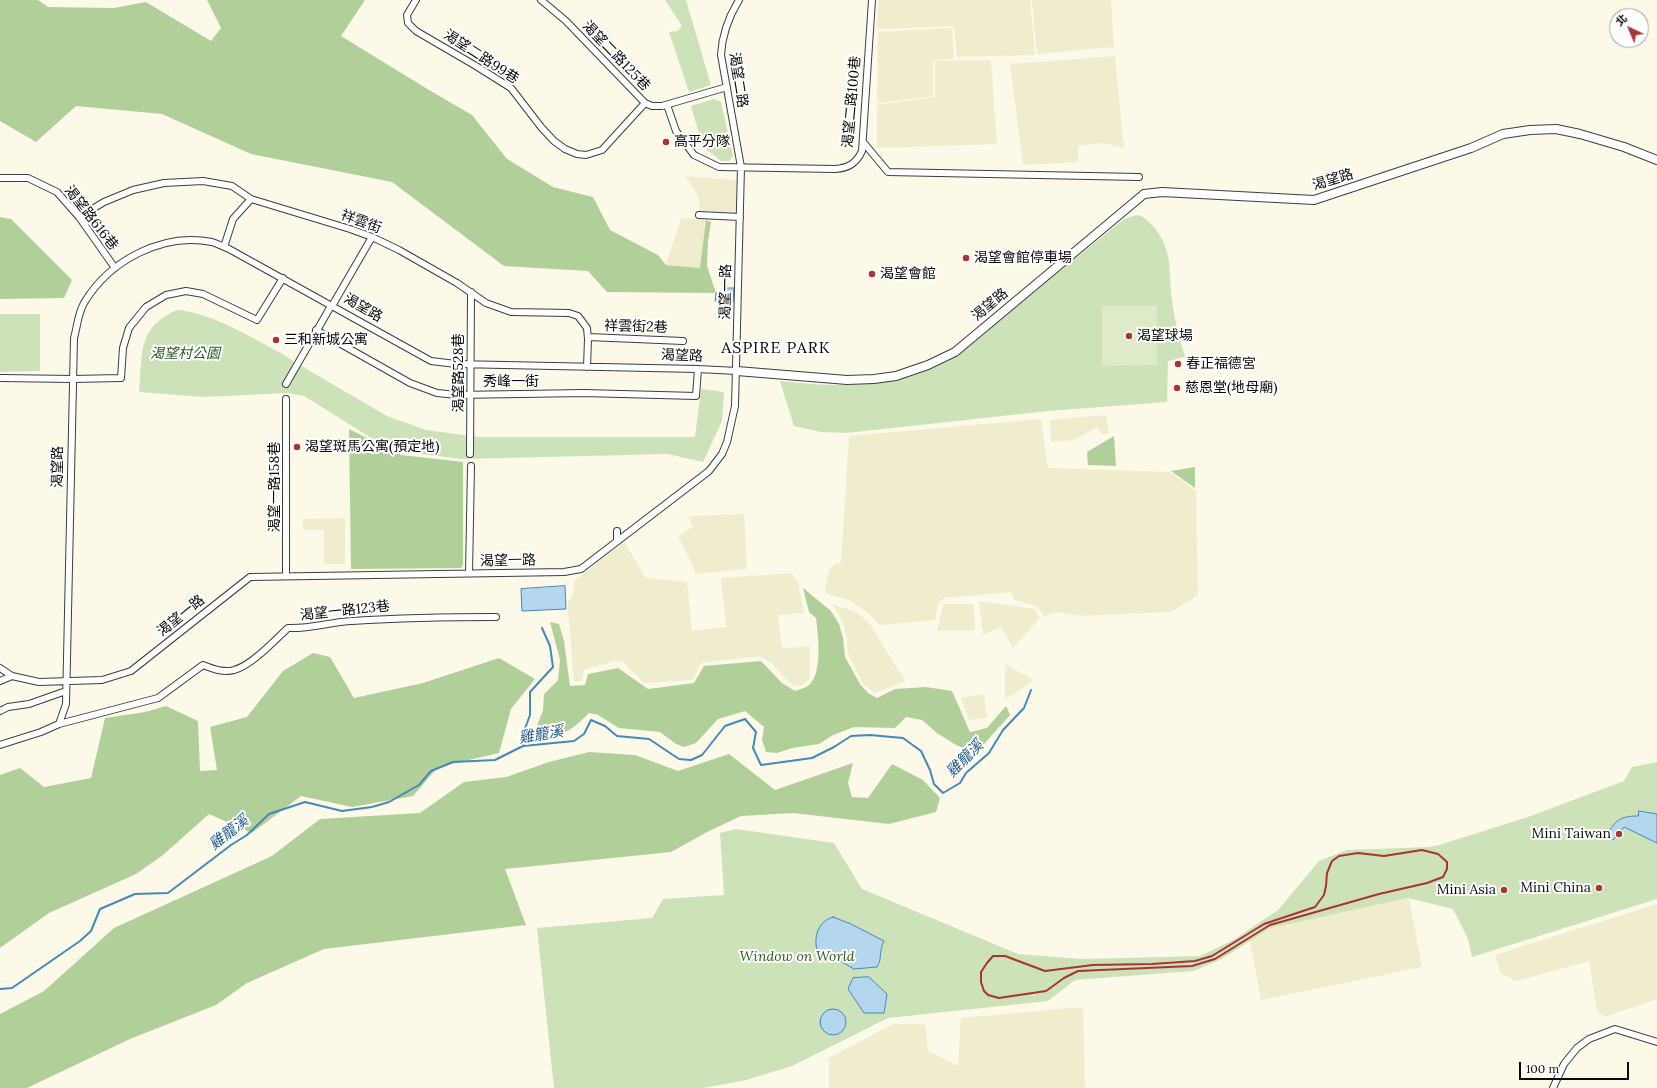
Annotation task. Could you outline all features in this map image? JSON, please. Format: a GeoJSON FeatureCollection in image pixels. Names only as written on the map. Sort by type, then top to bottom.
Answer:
{"type":"FeatureCollection","features":[{"type":"Feature","properties":{"kind":"street","name":"渴望二路99巷"},"geometry":{"type":"LineString","coordinates":[[416,0],[407,15],[408,23],[416,31],[511,88],[541,127],[554,141],[565,149],[586,155],[602,150],[645,103]]}},
{"type":"Feature","properties":{"kind":"street","name":"渴望二路125巷"},"geometry":{"type":"LineString","coordinates":[[541,0],[566,21],[645,103],[652,106],[667,105],[727,87]]}},
{"type":"Feature","properties":{"kind":"street","name":"渴望二路"},"geometry":{"type":"LineString","coordinates":[[739,0],[728,18],[722,40],[721,55],[741,167]]}},
{"type":"Feature","properties":{"kind":"street","name":"渴望二路100巷"},"geometry":{"type":"LineString","coordinates":[[667,105],[676,131],[694,155],[719,167],[845,168],[854,164],[859,157],[862,142],[872,0]]}},
{"type":"Feature","properties":{"kind":"street","name":"渴望路"},"geometry":{"type":"LineString","coordinates":[[59,724],[66,704],[74,338],[83,304],[102,279],[115,268],[147,249],[159,244],[188,240],[212,242],[243,255],[430,361],[471,365],[698,369],[847,380],[874,379],[896,376],[928,366],[955,352],[1144,194],[1162,192],[1314,200],[1471,148],[1502,134],[1530,130],[1556,129],[1580,134],[1624,147],[1657,160]]}},
{"type":"Feature","properties":{"kind":"street"},"geometry":{"type":"LineString","coordinates":[[862,142],[888,172],[1139,178]]}},
{"type":"Feature","properties":{"kind":"street","name":"渴望一路"},"geometry":{"type":"LineString","coordinates":[[0,668],[12,676],[39,682],[102,680],[131,671],[246,575],[286,576],[469,573],[550,570],[573,571],[581,569],[656,508],[709,471],[722,454],[727,442],[735,406],[737,371],[741,167]]}},
{"type":"Feature","properties":{"kind":"street","name":"渴望路616巷"},"geometry":{"type":"LineString","coordinates":[[0,178],[28,178],[57,192],[79,217],[115,268]]}},
{"type":"Feature","properties":{"kind":"street","name":"祥雲街"},"geometry":{"type":"LineString","coordinates":[[79,217],[110,200],[133,190],[164,183],[203,181],[232,186],[251,199],[372,237],[399,250],[471,292],[486,303],[511,312],[569,314],[578,316],[587,328],[587,367]]}},
{"type":"Feature","properties":{"kind":"street"},"geometry":{"type":"LineString","coordinates":[[224,247],[233,219],[251,199]]}},
{"type":"Feature","properties":{"kind":"street"},"geometry":{"type":"LineString","coordinates":[[699,215],[740,217]]}},
{"type":"Feature","properties":{"kind":"street"},"geometry":{"type":"LineString","coordinates":[[286,384],[316,330],[332,306],[372,237]]}},
{"type":"Feature","properties":{"kind":"street"},"geometry":{"type":"LineString","coordinates":[[0,378],[121,378],[123,348],[129,328],[146,307],[166,295],[186,291],[203,294],[257,320],[282,278]]}},
{"type":"Feature","properties":{"kind":"street","name":"渴望路528巷"},"geometry":{"type":"LineString","coordinates":[[470,454],[471,292]]}},
{"type":"Feature","properties":{"kind":"street","name":"秀峰一街"},"geometry":{"type":"LineString","coordinates":[[316,330],[410,383],[437,393],[696,396],[698,369]]}},
{"type":"Feature","properties":{"kind":"street","name":"祥雲街2巷"},"geometry":{"type":"LineString","coordinates":[[588,337],[683,341]]}},
{"type":"Feature","properties":{"kind":"street","name":"渴望一路158巷"},"geometry":{"type":"LineString","coordinates":[[286,399],[286,576]]}},
{"type":"Feature","properties":{"kind":"street"},"geometry":{"type":"LineString","coordinates":[[280,407],[286,407]]}},
{"type":"Feature","properties":{"kind":"street"},"geometry":{"type":"LineString","coordinates":[[469,573],[470,466]]}},
{"type":"Feature","properties":{"kind":"street"},"geometry":{"type":"LineString","coordinates":[[617,531],[617,541]]}},
{"type":"Feature","properties":{"kind":"street"},"geometry":{"type":"LineString","coordinates":[[573,564],[573,571]]}},
{"type":"Feature","properties":{"kind":"street","name":"渴望一路123巷"},"geometry":{"type":"LineString","coordinates":[[0,745],[41,732],[59,724],[158,698],[203,665],[217,670],[233,671],[246,665],[288,628],[304,628],[342,621],[399,618],[496,617]]}},
{"type":"Feature","properties":{"kind":"street"},"geometry":{"type":"LineString","coordinates":[[0,681],[12,676]]}},
{"type":"Feature","properties":{"kind":"street"},"geometry":{"type":"LineString","coordinates":[[0,711],[8,707],[22,706],[66,691]]}},
{"type":"Feature","properties":{"kind":"street"},"geometry":{"type":"LineString","coordinates":[[1553,1088],[1564,1064],[1577,1048],[1589,1039],[1615,1029],[1657,1042]]}},
{"type":"Feature","properties":{"kind":"shaded area"},"geometry":{"type":"Polygon","coordinates":[[[878,0],[1030,0],[1035,55],[957,57],[954,26],[877,29],[878,0]]]}},
{"type":"Feature","properties":{"kind":"shaded area"},"geometry":{"type":"Polygon","coordinates":[[[1032,0],[1111,0],[1114,47],[1037,54],[1032,0]]]}},
{"type":"Feature","properties":{"kind":"shaded area"},"geometry":{"type":"Polygon","coordinates":[[[952,28],[954,58],[933,61],[933,96],[877,103],[878,32],[952,28]]]}},
{"type":"Feature","properties":{"kind":"shaded area"},"geometry":{"type":"Polygon","coordinates":[[[1115,56],[1124,148],[1102,143],[1078,146],[1078,162],[1023,165],[1010,64],[1115,56]]]}},
{"type":"Feature","properties":{"kind":"shaded area"},"geometry":{"type":"Polygon","coordinates":[[[991,60],[997,144],[877,148],[877,105],[935,97],[935,61],[991,60]]]}},
{"type":"Feature","properties":{"kind":"shaded area"},"geometry":{"type":"Polygon","coordinates":[[[685,176],[737,180],[736,213],[700,211],[698,195],[685,176]]]}},
{"type":"Feature","properties":{"kind":"shaded area"},"geometry":{"type":"Polygon","coordinates":[[[681,218],[706,220],[701,268],[666,265],[681,218]]]}},
{"type":"Feature","properties":{"kind":"shaded area"},"geometry":{"type":"Polygon","coordinates":[[[1106,415],[1109,433],[1102,434],[1097,427],[1074,440],[1051,442],[1050,420],[1106,415]]]}},
{"type":"Feature","properties":{"kind":"shaded area"},"geometry":{"type":"Polygon","coordinates":[[[1041,419],[1048,468],[1170,472],[1196,491],[1198,595],[1171,612],[1081,616],[1057,612],[1044,616],[1037,606],[1014,600],[1011,592],[944,598],[938,604],[935,620],[880,625],[868,613],[849,600],[825,593],[830,569],[834,565],[841,563],[849,436],[1041,419]]]}},
{"type":"Feature","properties":{"kind":"shaded area"},"geometry":{"type":"Polygon","coordinates":[[[744,514],[747,569],[695,574],[694,568],[678,536],[693,527],[688,516],[744,514]]]}},
{"type":"Feature","properties":{"kind":"shaded area"},"geometry":{"type":"Polygon","coordinates":[[[345,518],[345,564],[324,564],[324,530],[303,530],[303,519],[345,518]]]}},
{"type":"Feature","properties":{"kind":"shaded area"},"geometry":{"type":"Polygon","coordinates":[[[624,542],[646,578],[687,582],[692,631],[726,627],[721,578],[791,573],[798,582],[804,613],[778,615],[782,649],[810,646],[810,679],[801,686],[793,685],[773,664],[759,656],[701,663],[692,680],[644,683],[623,662],[614,661],[584,670],[582,681],[574,681],[568,601],[573,596],[574,581],[624,542]]]}},
{"type":"Feature","properties":{"kind":"shaded area"},"geometry":{"type":"Polygon","coordinates":[[[979,601],[1034,609],[1040,618],[1013,648],[1001,627],[983,635],[979,601]]]}},
{"type":"Feature","properties":{"kind":"shaded area"},"geometry":{"type":"Polygon","coordinates":[[[832,604],[858,613],[870,624],[905,681],[875,693],[864,685],[848,654],[847,637],[842,620],[832,604]]]}},
{"type":"Feature","properties":{"kind":"shaded area"},"geometry":{"type":"Polygon","coordinates":[[[943,604],[973,604],[975,630],[937,631],[943,604]]]}},
{"type":"Feature","properties":{"kind":"shaded area"},"geometry":{"type":"Polygon","coordinates":[[[1005,664],[1034,680],[1005,700],[1005,664]]]}},
{"type":"Feature","properties":{"kind":"shaded area"},"geometry":{"type":"Polygon","coordinates":[[[984,694],[987,718],[969,720],[961,698],[984,694]]]}},
{"type":"Feature","properties":{"kind":"shaded area"},"geometry":{"type":"Polygon","coordinates":[[[1409,898],[1422,967],[1261,1000],[1250,942],[1271,928],[1409,898]]]}},
{"type":"Feature","properties":{"kind":"shaded area"},"geometry":{"type":"Polygon","coordinates":[[[1657,904],[1657,999],[1605,1017],[1597,1011],[1589,961],[1517,981],[1501,974],[1495,955],[1657,904]]]}},
{"type":"Feature","properties":{"kind":"shaded area"},"geometry":{"type":"Polygon","coordinates":[[[1083,1007],[1085,1088],[829,1088],[829,1058],[893,1024],[925,1024],[928,1051],[958,1066],[961,1018],[1083,1007]]]}},
{"type":"Feature","properties":{"kind":"green space"},"geometry":{"type":"Polygon","coordinates":[[[0,0],[38,0],[48,7],[114,8],[146,2],[211,41],[221,28],[207,0],[365,0],[341,36],[472,115],[507,159],[553,187],[593,197],[610,230],[658,255],[666,265],[700,268],[706,220],[711,222],[708,241],[707,266],[716,293],[607,292],[588,271],[504,266],[392,182],[251,154],[162,114],[76,106],[36,142],[0,121],[0,0]]]}},
{"type":"Feature","properties":{"kind":"green space"},"geometry":{"type":"Polygon","coordinates":[[[665,0],[686,0],[711,85],[689,92],[669,32],[677,31],[682,26],[665,0]]]}},
{"type":"Feature","properties":{"kind":"green space"},"geometry":{"type":"Polygon","coordinates":[[[714,99],[721,102],[733,156],[729,161],[721,161],[703,147],[691,106],[714,99]]]}},
{"type":"Feature","properties":{"kind":"green space"},"geometry":{"type":"Polygon","coordinates":[[[1137,215],[1144,218],[1154,227],[1165,245],[1169,262],[1174,314],[1185,357],[1168,361],[1167,402],[1048,411],[846,433],[821,432],[794,426],[780,381],[823,385],[866,384],[908,376],[928,370],[948,361],[1124,219],[1137,215]]]}},
{"type":"Feature","properties":{"kind":"green space"},"geometry":{"type":"Polygon","coordinates":[[[0,217],[11,219],[72,280],[64,298],[0,299],[0,217]]]}},
{"type":"Feature","properties":{"kind":"green space","name":"渴望球場"},"geometry":{"type":"Polygon","coordinates":[[[1102,306],[1157,306],[1157,365],[1102,366],[1102,306]]]}},
{"type":"Feature","properties":{"kind":"green space","name":"渴望村公園"},"geometry":{"type":"Polygon","coordinates":[[[177,310],[205,316],[232,327],[283,354],[387,416],[426,430],[479,437],[695,437],[701,389],[724,392],[722,421],[703,462],[668,454],[463,459],[403,452],[370,437],[304,396],[288,393],[204,397],[139,392],[142,354],[148,334],[154,325],[164,317],[177,310]]]}},
{"type":"Feature","properties":{"kind":"green space"},"geometry":{"type":"Polygon","coordinates":[[[0,314],[40,314],[40,371],[0,372],[0,314]]]}},
{"type":"Feature","properties":{"kind":"green space"},"geometry":{"type":"Polygon","coordinates":[[[349,429],[401,455],[463,462],[463,565],[461,568],[351,569],[349,429]]]}},
{"type":"Feature","properties":{"kind":"green space"},"geometry":{"type":"Polygon","coordinates":[[[1114,436],[1116,466],[1088,465],[1087,452],[1114,436]]]}},
{"type":"Feature","properties":{"kind":"green space"},"geometry":{"type":"Polygon","coordinates":[[[1195,467],[1195,488],[1171,471],[1195,467]]]}},
{"type":"Feature","properties":{"kind":"green space"},"geometry":{"type":"Polygon","coordinates":[[[803,588],[831,611],[839,624],[843,638],[845,657],[860,684],[868,693],[877,698],[895,689],[926,687],[952,691],[970,732],[987,728],[1006,706],[1010,715],[976,753],[956,745],[937,733],[922,720],[906,717],[895,728],[854,727],[833,735],[819,744],[792,748],[777,753],[766,752],[762,740],[764,727],[745,711],[718,719],[696,743],[684,747],[676,744],[660,732],[619,728],[598,715],[589,713],[576,725],[564,732],[551,736],[533,736],[543,710],[544,694],[558,680],[560,660],[550,622],[559,624],[564,641],[570,686],[585,685],[588,674],[618,668],[648,689],[694,683],[704,666],[761,661],[782,683],[795,691],[809,685],[816,672],[818,663],[816,618],[809,612],[803,588]]]}},
{"type":"Feature","properties":{"kind":"green space"},"geometry":{"type":"Polygon","coordinates":[[[313,653],[330,657],[354,698],[423,683],[499,658],[535,679],[511,709],[499,753],[438,767],[413,796],[352,807],[301,796],[252,833],[209,814],[163,855],[136,874],[49,913],[0,948],[0,775],[20,768],[44,787],[91,778],[105,718],[145,712],[166,706],[198,721],[200,771],[217,770],[210,727],[247,717],[283,671],[313,653]]]}},
{"type":"Feature","properties":{"kind":"green space"},"geometry":{"type":"Polygon","coordinates":[[[589,752],[635,755],[678,771],[729,754],[775,790],[853,763],[848,783],[852,797],[868,798],[892,764],[923,780],[940,798],[936,812],[889,824],[793,813],[741,816],[709,831],[671,852],[505,869],[526,925],[324,949],[247,983],[216,1005],[130,1039],[27,1088],[0,1088],[0,1014],[44,991],[114,928],[272,856],[320,819],[420,813],[464,782],[506,777],[549,762],[589,752]]]}},
{"type":"Feature","properties":{"kind":"green space","name":"Window on World"},"geometry":{"type":"Polygon","coordinates":[[[1657,762],[1657,899],[1472,957],[1468,939],[1453,909],[1408,898],[1271,928],[1220,960],[1193,971],[1075,980],[1048,1001],[888,1018],[792,1066],[746,1080],[703,1088],[554,1088],[537,928],[652,918],[663,899],[724,895],[720,833],[736,829],[834,843],[862,889],[1018,954],[1082,959],[1200,956],[1235,939],[1278,910],[1319,861],[1347,850],[1429,847],[1439,845],[1528,817],[1624,781],[1632,767],[1657,762]]]}},
{"type":"Feature","properties":{"kind":"water"},"geometry":{"type":"Polygon","coordinates":[[[723,288],[734,288],[733,302],[715,301],[716,293],[722,294],[723,288]]]}},
{"type":"Feature","properties":{"kind":"water"},"geometry":{"type":"Polygon","coordinates":[[[565,586],[566,609],[522,611],[521,589],[565,586]]]}},
{"type":"Feature","properties":{"kind":"water"},"geometry":{"type":"Polygon","coordinates":[[[1639,811],[1657,814],[1657,843],[1624,827],[1613,840],[1606,836],[1618,820],[1631,816],[1638,816],[1639,811]]]}},
{"type":"Feature","properties":{"kind":"water"},"geometry":{"type":"Polygon","coordinates":[[[833,917],[851,924],[884,941],[880,961],[877,967],[854,969],[830,955],[820,956],[816,946],[818,931],[825,921],[833,917]]]}},
{"type":"Feature","properties":{"kind":"water"},"geometry":{"type":"Polygon","coordinates":[[[869,977],[887,994],[884,1013],[864,1013],[848,989],[853,978],[869,977]]]}},
{"type":"Feature","properties":{"kind":"water"},"geometry":{"type":"Polygon","coordinates":[[[833,1009],[842,1013],[846,1022],[842,1031],[833,1035],[824,1031],[820,1022],[824,1013],[833,1009]]]}},
{"type":"Feature","properties":{"kind":"waterway"},"geometry":{"type":"LineString","coordinates":[[523,746],[523,734],[530,715],[530,692],[553,667],[550,646],[542,628]]}},
{"type":"Feature","properties":{"kind":"waterway","name":"雞籠溪"},"geometry":{"type":"LineString","coordinates":[[0,989],[12,988],[80,941],[91,931],[100,909],[135,894],[168,893],[231,845],[247,835],[269,814],[305,802],[342,811],[372,807],[389,802],[419,785],[431,771],[453,762],[495,760],[523,746],[574,741],[584,734],[591,720],[605,726],[617,736],[649,739],[679,759],[691,760],[702,755],[725,726],[745,719],[756,732],[753,748],[761,765],[812,758],[834,747],[851,736],[870,735],[903,738],[921,751],[930,770],[934,784],[943,793],[960,783],[966,773],[989,753],[1003,730],[1024,708],[1031,690]]}},
{"type":"Feature","properties":{"kind":"railway"},"geometry":{"type":"LineString","coordinates":[[1422,850],[1438,854],[1447,862],[1447,869],[1443,877],[1427,883],[1379,894],[1270,925],[1215,959],[1192,966],[1078,971],[1064,978],[1046,991],[999,998],[988,995],[984,991],[981,982],[981,972],[993,956],[1005,956],[1045,971],[1093,965],[1152,964],[1195,961],[1212,956],[1264,924],[1315,907],[1324,895],[1327,873],[1332,861],[1339,856],[1358,853],[1384,856],[1422,850]]}},
{"type":"Feature","properties":{"kind":"place","name":"高平分隊"},"geometry":{"type":"Point","coordinates":[666,142]}},
{"type":"Feature","properties":{"kind":"place","name":"渴望會館停車場"},"geometry":{"type":"Point","coordinates":[966,258]}},
{"type":"Feature","properties":{"kind":"place","name":"渴望會館"},"geometry":{"type":"Point","coordinates":[872,274]}},
{"type":"Feature","properties":{"kind":"place","name":"渴望球場"},"geometry":{"type":"Point","coordinates":[1129,336]}},
{"type":"Feature","properties":{"kind":"place","name":"三和新城公寓"},"geometry":{"type":"Point","coordinates":[276,340]}},
{"type":"Feature","properties":{"kind":"place","name":"春正福德宮"},"geometry":{"type":"Point","coordinates":[1178,364]}},
{"type":"Feature","properties":{"kind":"place","name":"慈恩堂(地母廟)"},"geometry":{"type":"Point","coordinates":[1177,388]}},
{"type":"Feature","properties":{"kind":"place","name":"渴望斑馬公寓(預定地)"},"geometry":{"type":"Point","coordinates":[297,447]}},
{"type":"Feature","properties":{"kind":"place","name":"Mini Taiwan"},"geometry":{"type":"Point","coordinates":[1619,834]}},
{"type":"Feature","properties":{"kind":"place","name":"Mini China"},"geometry":{"type":"Point","coordinates":[1599,888]}},
{"type":"Feature","properties":{"kind":"place","name":"Mini Asia"},"geometry":{"type":"Point","coordinates":[1504,890]}},
{"type":"Feature","properties":{"kind":"district","name":"ASPIRE PARK"},"geometry":{"type":"Point","coordinates":[776,348]}}]}
